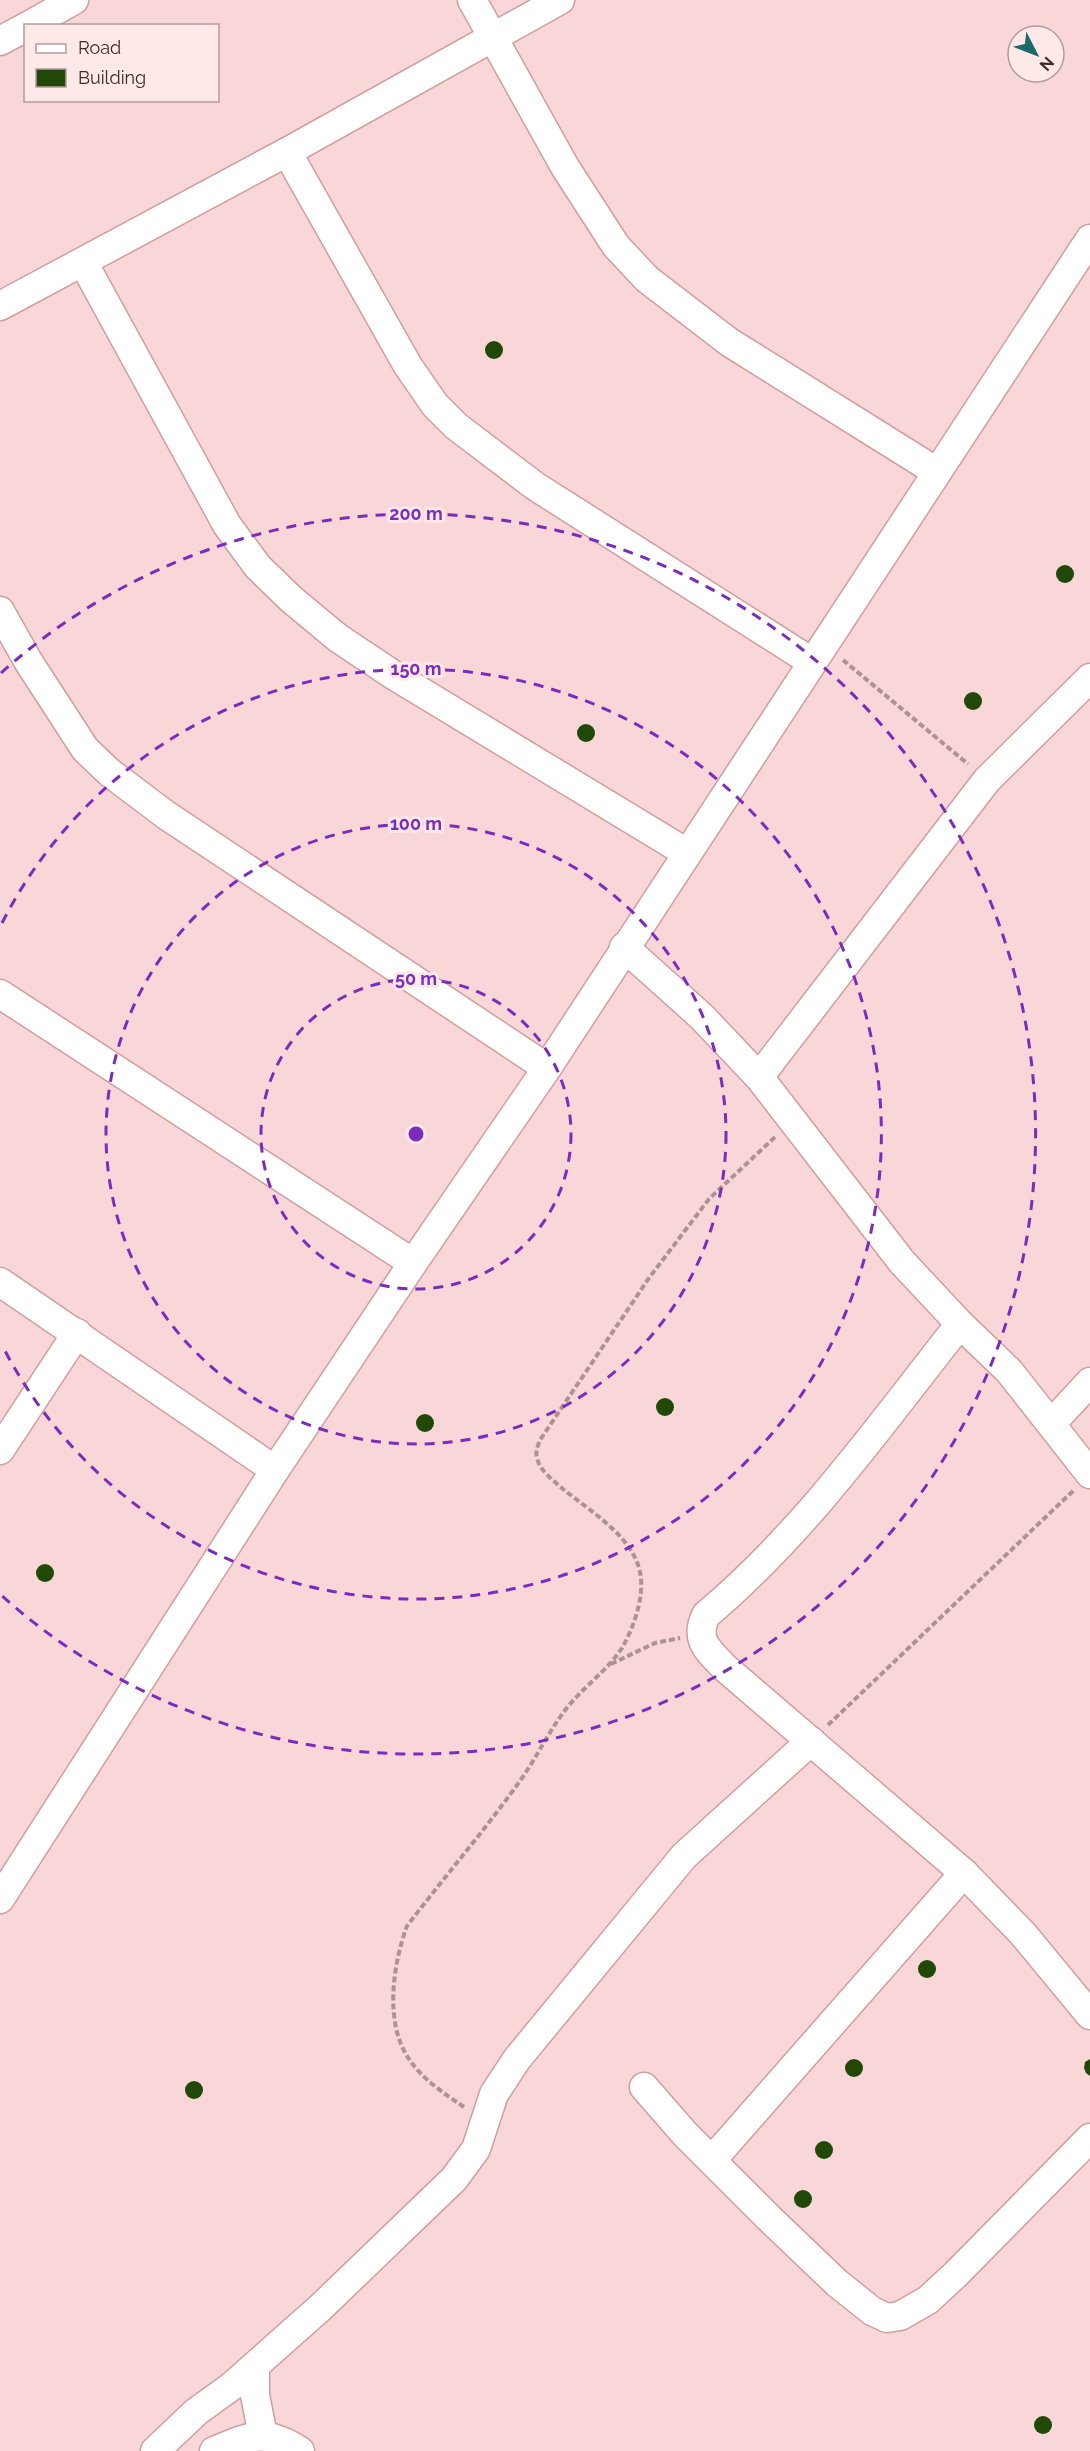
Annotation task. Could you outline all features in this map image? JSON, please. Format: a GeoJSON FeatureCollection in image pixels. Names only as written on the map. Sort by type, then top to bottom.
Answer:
{"type":"FeatureCollection","features":[{"type":"Feature","properties":{"kind":"street"},"geometry":{"type":"LineString","coordinates":[[31,24],[74,0]]}},
{"type":"Feature","properties":{"kind":"street"},"geometry":{"type":"LineString","coordinates":[[472,0],[565,166],[616,246],[647,279],[729,342],[937,472]]}},
{"type":"Feature","properties":{"kind":"street"},"geometry":{"type":"LineString","coordinates":[[0,306],[287,152],[560,0]]}},
{"type":"Feature","properties":{"kind":"street"},"geometry":{"type":"LineString","coordinates":[[0,41],[24,28]]}},
{"type":"Feature","properties":{"kind":"street"},"geometry":{"type":"LineString","coordinates":[[287,152],[408,366],[435,405],[456,426],[535,486],[818,653]]}},
{"type":"Feature","properties":{"kind":"street"},"geometry":{"type":"LineString","coordinates":[[0,1899],[275,1470],[413,1263],[548,1068],[624,947],[1090,239]]}},
{"type":"Feature","properties":{"kind":"street"},"geometry":{"type":"LineString","coordinates":[[83,262],[227,525],[266,575],[338,638],[395,676],[687,853]]}},
{"type":"Feature","properties":{"kind":"street"},"geometry":{"type":"LineString","coordinates":[[0,611],[27,661],[72,731],[85,749],[109,771],[166,815],[548,1068]]}},
{"type":"Feature","properties":{"kind":"street"},"geometry":{"type":"LineString","coordinates":[[759,1077],[987,780],[1090,678]]}},
{"type":"Feature","properties":{"kind":"street"},"geometry":{"type":"LineString","coordinates":[[624,947],[702,1017],[759,1077],[902,1262],[960,1324],[1009,1371],[1051,1424],[1086,1478]]}},
{"type":"Feature","properties":{"kind":"street"},"geometry":{"type":"LineString","coordinates":[[4,1005],[413,1263]]}},
{"type":"Feature","properties":{"kind":"street"},"geometry":{"type":"LineString","coordinates":[[0,1282],[275,1470]]}},
{"type":"Feature","properties":{"kind":"street"},"geometry":{"type":"LineString","coordinates":[[960,1324],[830,1488],[777,1550],[706,1615],[701,1626],[701,1634],[707,1649],[724,1667],[964,1873],[1023,1934],[1090,2015]]}},
{"type":"Feature","properties":{"kind":"street"},"geometry":{"type":"LineString","coordinates":[[0,1450],[77,1333]]}},
{"type":"Feature","properties":{"kind":"street"},"geometry":{"type":"LineString","coordinates":[[1051,1424],[1090,1382]]}},
{"type":"Feature","properties":{"kind":"street"},"geometry":{"type":"LineString","coordinates":[[154,2451],[196,2412],[255,2367],[454,2179],[476,2149],[494,2094],[517,2059],[684,1856],[811,1741]]}},
{"type":"Feature","properties":{"kind":"street"},"geometry":{"type":"LineString","coordinates":[[712,2160],[964,1873]]}},
{"type":"Feature","properties":{"kind":"street"},"geometry":{"type":"LineString","coordinates":[[644,2087],[712,2160],[837,2283],[872,2311],[887,2318],[900,2316],[928,2300],[1090,2138]]}},
{"type":"Feature","properties":{"kind":"street"},"geometry":{"type":"LineString","coordinates":[[255,2367],[255,2395],[263,2436]]}},
{"type":"Feature","properties":{"kind":"street"},"geometry":{"type":"LineString","coordinates":[[214,2451],[244,2439],[263,2436],[275,2437],[300,2451]]}},
{"type":"Feature","properties":{"kind":"path"},"geometry":{"type":"LineString","coordinates":[[818,653],[987,780]]}},
{"type":"Feature","properties":{"kind":"path"},"geometry":{"type":"LineString","coordinates":[[484,2120],[423,2075],[408,2059],[398,2038],[393,1994],[401,1942],[407,1926],[522,1778],[567,1708],[610,1665],[631,1630],[639,1605],[642,1580],[638,1562],[619,1535],[545,1472],[536,1455],[537,1449],[540,1440],[649,1278],[709,1200],[736,1171],[794,1120]]}},
{"type":"Feature","properties":{"kind":"path"},"geometry":{"type":"LineString","coordinates":[[811,1741],[1086,1478]]}},
{"type":"Feature","properties":{"kind":"path"},"geometry":{"type":"LineString","coordinates":[[610,1665],[654,1643],[701,1634]]}},
{"type":"Feature","properties":{"kind":"building"},"geometry":{"type":"Polygon","coordinates":[[[494,341],[500,344],[503,350],[500,356],[494,359],[488,356],[485,350],[488,344],[494,341]]]}},
{"type":"Feature","properties":{"kind":"building"},"geometry":{"type":"Polygon","coordinates":[[[1065,565],[1071,568],[1074,574],[1071,580],[1065,583],[1059,580],[1056,574],[1059,568],[1065,565]]]}},
{"type":"Feature","properties":{"kind":"building"},"geometry":{"type":"Polygon","coordinates":[[[973,692],[979,695],[982,701],[979,707],[973,710],[967,707],[964,701],[967,695],[973,692]]]}},
{"type":"Feature","properties":{"kind":"building"},"geometry":{"type":"Polygon","coordinates":[[[586,724],[592,727],[595,733],[592,739],[586,742],[580,739],[577,733],[580,727],[586,724]]]}},
{"type":"Feature","properties":{"kind":"building"},"geometry":{"type":"Polygon","coordinates":[[[665,1398],[671,1401],[674,1407],[671,1413],[665,1416],[659,1413],[656,1407],[659,1401],[665,1398]]]}},
{"type":"Feature","properties":{"kind":"building"},"geometry":{"type":"Polygon","coordinates":[[[425,1414],[431,1417],[434,1423],[431,1429],[425,1432],[419,1429],[416,1423],[419,1417],[425,1414]]]}},
{"type":"Feature","properties":{"kind":"building"},"geometry":{"type":"Polygon","coordinates":[[[45,1564],[51,1567],[54,1573],[51,1579],[45,1582],[39,1579],[36,1573],[39,1567],[45,1564]]]}},
{"type":"Feature","properties":{"kind":"building"},"geometry":{"type":"Polygon","coordinates":[[[927,1960],[933,1963],[936,1969],[933,1975],[927,1978],[921,1975],[918,1969],[921,1963],[927,1960]]]}},
{"type":"Feature","properties":{"kind":"building"},"geometry":{"type":"Polygon","coordinates":[[[854,2059],[860,2062],[863,2068],[860,2074],[854,2077],[848,2074],[845,2068],[848,2062],[854,2059]]]}},
{"type":"Feature","properties":{"kind":"building"},"geometry":{"type":"Polygon","coordinates":[[[1090,2059],[1090,2076],[1084,2068],[1085,2062],[1090,2059]]]}},
{"type":"Feature","properties":{"kind":"building"},"geometry":{"type":"Polygon","coordinates":[[[194,2081],[200,2084],[203,2090],[200,2096],[194,2099],[188,2096],[185,2090],[188,2084],[194,2081]]]}},
{"type":"Feature","properties":{"kind":"building"},"geometry":{"type":"Polygon","coordinates":[[[824,2141],[830,2144],[833,2150],[830,2156],[824,2159],[818,2156],[815,2150],[818,2144],[824,2141]]]}},
{"type":"Feature","properties":{"kind":"building"},"geometry":{"type":"Polygon","coordinates":[[[803,2190],[809,2193],[812,2199],[809,2205],[803,2208],[797,2205],[794,2199],[797,2193],[803,2190]]]}},
{"type":"Feature","properties":{"kind":"building"},"geometry":{"type":"Polygon","coordinates":[[[1043,2416],[1049,2419],[1052,2425],[1049,2431],[1043,2434],[1037,2431],[1034,2425],[1037,2419],[1043,2416]]]}}]}
